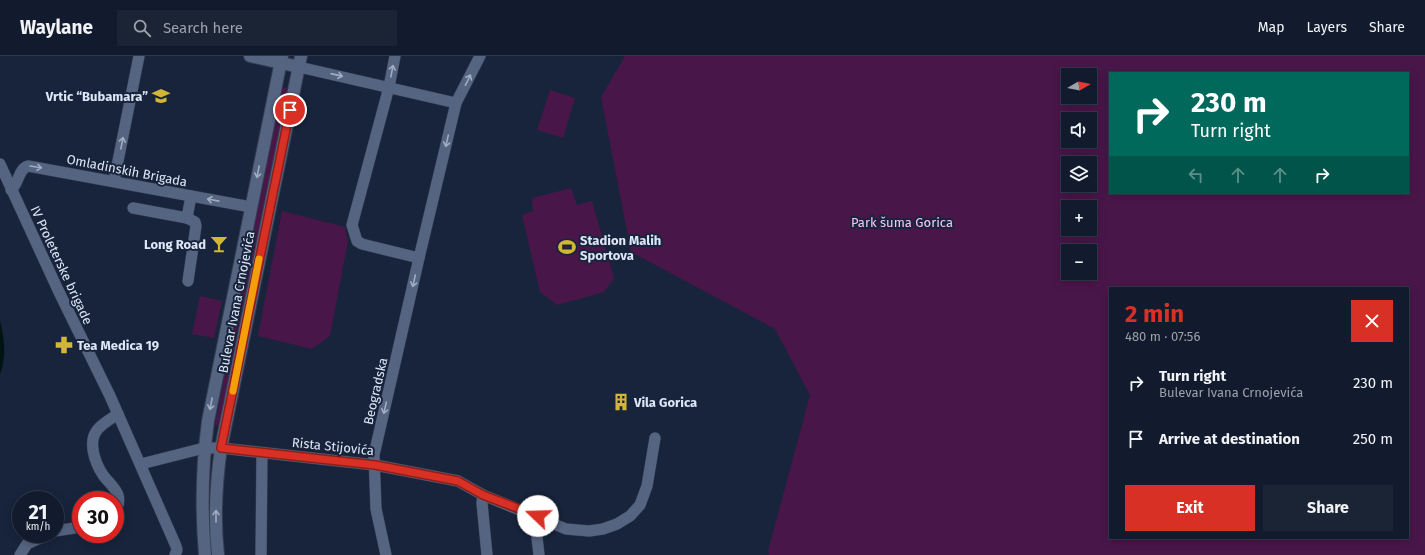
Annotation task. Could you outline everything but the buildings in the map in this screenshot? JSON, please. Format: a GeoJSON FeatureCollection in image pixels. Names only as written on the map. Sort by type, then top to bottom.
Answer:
{"type":"FeatureCollection","features":[{"type":"Feature","properties":{"kind":"main road"},"geometry":{"type":"LineString","coordinates":[[250,56],[300,61]]}},
{"type":"Feature","properties":{"kind":"main road","name":"Bulevar Ivana Crnojevića"},"geometry":{"type":"LineString","coordinates":[[205,555],[202,517],[204,448],[218,366],[281,59]]}},
{"type":"Feature","properties":{"kind":"main road","name":"Bulevar Ivana Crnojevića"},"geometry":{"type":"LineString","coordinates":[[218,555],[216,490],[221,448],[300,61]]}},
{"type":"Feature","properties":{"kind":"street"},"geometry":{"type":"LineString","coordinates":[[114,182],[139,56]]}},
{"type":"Feature","properties":{"kind":"street"},"geometry":{"type":"LineString","coordinates":[[395,56],[389,87],[352,225],[357,241],[362,244],[418,258]]}},
{"type":"Feature","properties":{"kind":"street","name":"Beogradska"},"geometry":{"type":"LineString","coordinates":[[386,555],[376,509],[374,455],[418,258],[456,103],[480,56]]}},
{"type":"Feature","properties":{"kind":"street"},"geometry":{"type":"LineString","coordinates":[[300,61],[389,87],[456,103]]}},
{"type":"Feature","properties":{"kind":"street","name":"IV Proleterske brigade"},"geometry":{"type":"LineString","coordinates":[[0,164],[141,464],[176,551]]}},
{"type":"Feature","properties":{"kind":"street","name":"Omladinskih Brigada"},"geometry":{"type":"LineString","coordinates":[[12,190],[23,168],[28,166],[251,207]]}},
{"type":"Feature","properties":{"kind":"street"},"geometry":{"type":"LineString","coordinates":[[187,218],[191,196]]}},
{"type":"Feature","properties":{"kind":"street"},"geometry":{"type":"LineString","coordinates":[[133,208],[187,218],[195,222],[196,226],[188,280]]}},
{"type":"Feature","properties":{"kind":"street"},"geometry":{"type":"LineString","coordinates":[[116,491],[103,476],[97,463],[93,442],[97,429],[118,414]]}},
{"type":"Feature","properties":{"kind":"street","name":"Rista Stijovića"},"geometry":{"type":"LineString","coordinates":[[221,448],[375,465],[458,481],[483,495],[538,516],[566,529],[582,531],[603,530],[624,520],[636,511],[646,493],[655,438]]}},
{"type":"Feature","properties":{"kind":"street"},"geometry":{"type":"LineString","coordinates":[[141,464],[204,448],[221,448]]}},
{"type":"Feature","properties":{"kind":"street"},"geometry":{"type":"LineString","coordinates":[[261,555],[262,453]]}},
{"type":"Feature","properties":{"kind":"street"},"geometry":{"type":"LineString","coordinates":[[483,495],[482,503],[487,555]]}},
{"type":"Feature","properties":{"kind":"street"},"geometry":{"type":"LineString","coordinates":[[538,516],[536,529],[539,555]]}},
{"type":"Feature","properties":{"kind":"street"},"geometry":{"type":"LineString","coordinates":[[20,555],[29,543]]}},
{"type":"Feature","properties":{"kind":"green space","name":"Park šuma Gorica"},"geometry":{"type":"Polygon","coordinates":[[[625,56],[1425,56],[1425,555],[769,555],[768,551],[810,395],[775,329],[631,252],[601,97],[625,56]]]}},
{"type":"Feature","properties":{"kind":"green space"},"geometry":{"type":"Polygon","coordinates":[[[280,87],[287,88],[222,426],[215,425],[280,87]]]}},
{"type":"Feature","properties":{"kind":"green space"},"geometry":{"type":"Polygon","coordinates":[[[550,90],[575,98],[563,138],[537,130],[550,90]]]}},
{"type":"Feature","properties":{"kind":"green space","name":"Stadion Malih Sportova"},"geometry":{"type":"Polygon","coordinates":[[[571,188],[577,205],[592,201],[614,278],[604,292],[557,305],[540,292],[522,215],[533,211],[532,198],[571,188]]]}},
{"type":"Feature","properties":{"kind":"green space"},"geometry":{"type":"Polygon","coordinates":[[[282,211],[345,227],[348,241],[330,336],[312,349],[258,336],[282,211]]]}},
{"type":"Feature","properties":{"kind":"green space"},"geometry":{"type":"Polygon","coordinates":[[[200,296],[222,301],[214,338],[192,334],[200,296]]]}},
{"type":"Feature","properties":{"kind":"shaded area"},"geometry":{"type":"Polygon","coordinates":[[[0,321],[4,340],[4,361],[0,374],[0,321]]]}},
{"type":"Feature","properties":{"kind":"slow traffic"},"geometry":{"type":"LineString","coordinates":[[233,391],[259,259]]}},
{"type":"Feature","properties":{"kind":"place","name":"Vrtic “Bubamara”"},"geometry":{"type":"Point","coordinates":[161,96]}},
{"type":"Feature","properties":{"kind":"place","name":"Long Road"},"geometry":{"type":"Point","coordinates":[219,244]}},
{"type":"Feature","properties":{"kind":"place","name":"Stadion Malih Sportova"},"geometry":{"type":"Point","coordinates":[567,247]}},
{"type":"Feature","properties":{"kind":"place","name":"Tea Medica 19"},"geometry":{"type":"Point","coordinates":[64,345]}},
{"type":"Feature","properties":{"kind":"place","name":"Vila Gorica"},"geometry":{"type":"Point","coordinates":[621,402]}},
{"type":"Feature","properties":{"kind":"route"},"geometry":{"type":"LineString","coordinates":[[290,110],[221,448],[375,465],[458,481],[483,495],[538,516]]}}]}
